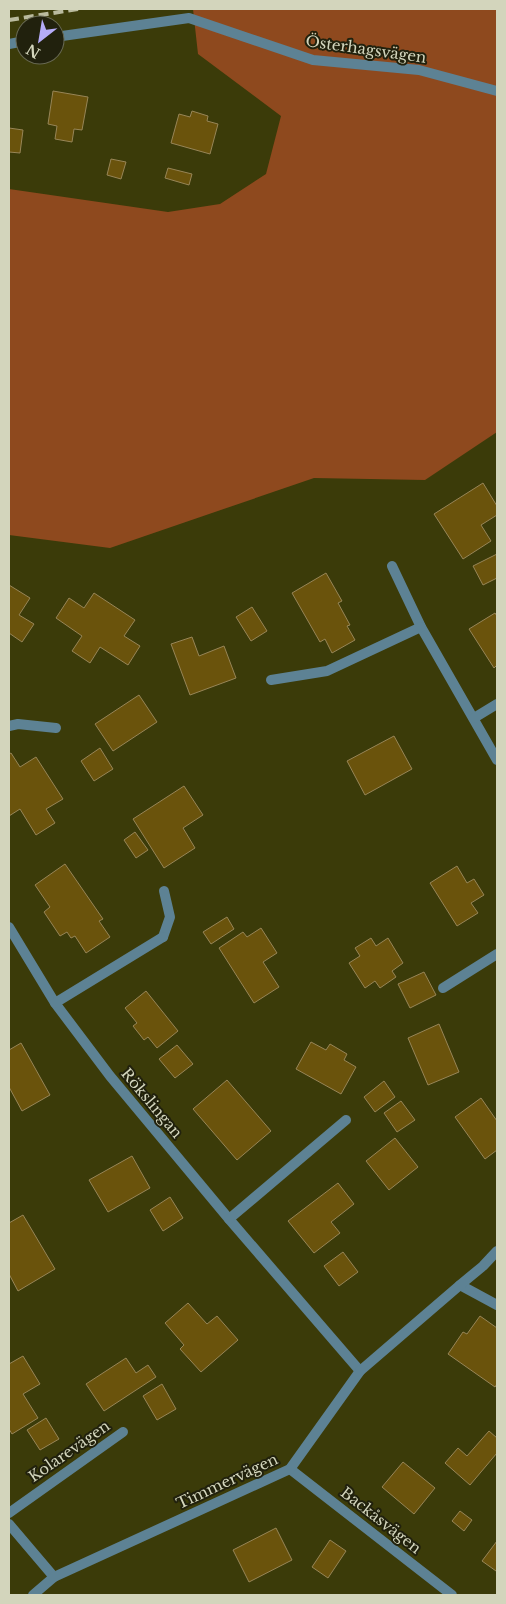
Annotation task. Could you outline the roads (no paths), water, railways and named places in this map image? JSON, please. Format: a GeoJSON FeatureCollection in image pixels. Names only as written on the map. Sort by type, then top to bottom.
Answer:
{"type":"FeatureCollection","features":[{"type":"Feature","properties":{"kind":"street","name":"Österhagsvägen"},"geometry":{"type":"LineString","coordinates":[[65,36],[189,18],[313,60],[419,70],[497,91]]}},
{"type":"Feature","properties":{"kind":"street"},"geometry":{"type":"LineString","coordinates":[[392,566],[421,627],[497,760]]}},
{"type":"Feature","properties":{"kind":"street"},"geometry":{"type":"LineString","coordinates":[[270,680],[327,671],[421,627]]}},
{"type":"Feature","properties":{"kind":"street"},"geometry":{"type":"LineString","coordinates":[[474,718],[497,704]]}},
{"type":"Feature","properties":{"kind":"street"},"geometry":{"type":"LineString","coordinates":[[9,726],[18,724],[56,728]]}},
{"type":"Feature","properties":{"kind":"street"},"geometry":{"type":"LineString","coordinates":[[55,1003],[163,937],[170,917],[164,891]]}},
{"type":"Feature","properties":{"kind":"street","name":"Rökslingan"},"geometry":{"type":"LineString","coordinates":[[9,927],[55,1003],[110,1076],[229,1219],[360,1371]]}},
{"type":"Feature","properties":{"kind":"street"},"geometry":{"type":"LineString","coordinates":[[443,988],[497,954]]}},
{"type":"Feature","properties":{"kind":"street"},"geometry":{"type":"LineString","coordinates":[[229,1219],[346,1120]]}},
{"type":"Feature","properties":{"kind":"street","name":"Timmervägen"},"geometry":{"type":"LineString","coordinates":[[33,1595],[54,1577],[290,1469],[360,1371],[484,1266],[497,1251]]}},
{"type":"Feature","properties":{"kind":"street"},"geometry":{"type":"LineString","coordinates":[[460,1285],[497,1305]]}},
{"type":"Feature","properties":{"kind":"street","name":"Kolarevägen"},"geometry":{"type":"LineString","coordinates":[[9,1513],[123,1432]]}},
{"type":"Feature","properties":{"kind":"street","name":"Backåsvägen"},"geometry":{"type":"LineString","coordinates":[[290,1469],[452,1595]]}},
{"type":"Feature","properties":{"kind":"street"},"geometry":{"type":"LineString","coordinates":[[9,1524],[54,1577]]}},
{"type":"Feature","properties":{"kind":"railway"},"geometry":{"type":"LineString","coordinates":[[9,20],[78,9]]}}]}
